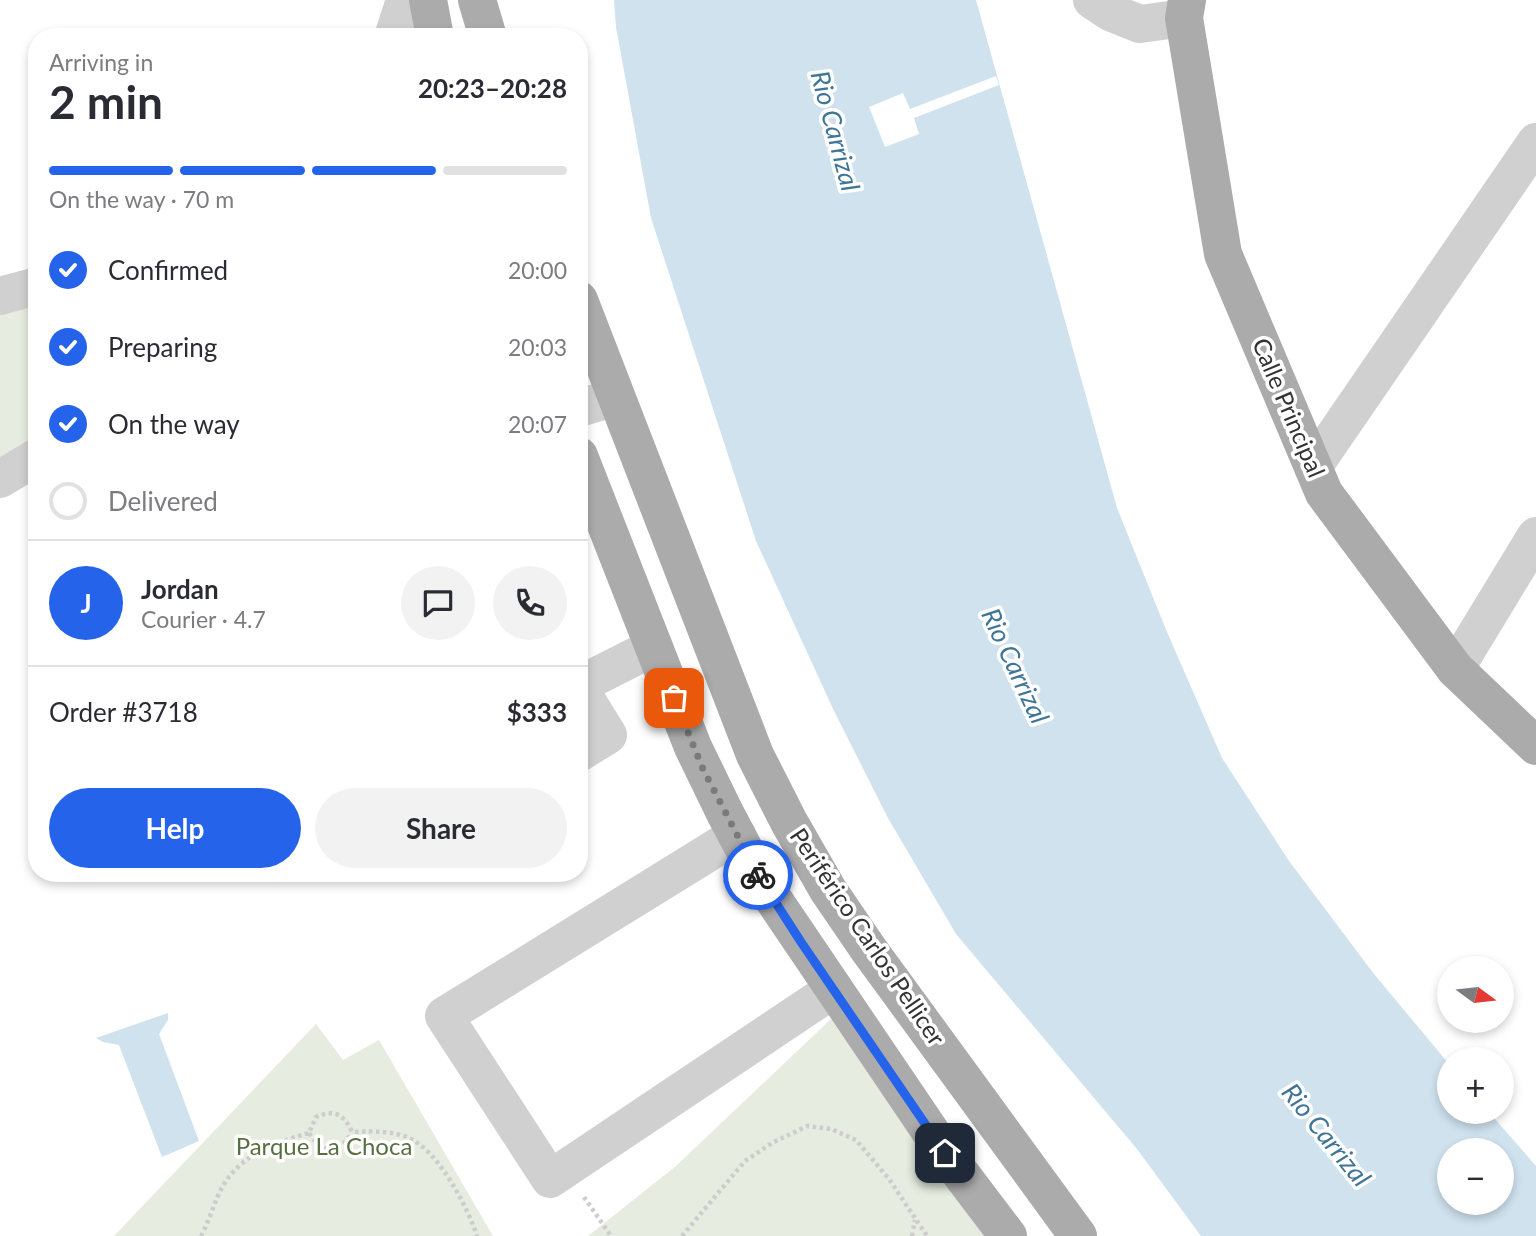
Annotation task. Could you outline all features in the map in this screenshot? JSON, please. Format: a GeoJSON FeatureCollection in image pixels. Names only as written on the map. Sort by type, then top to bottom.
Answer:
{"type":"FeatureCollection","features":[{"type":"Feature","properties":{"kind":"main road"},"geometry":{"type":"LineString","coordinates":[[428,0],[433,28]]}},
{"type":"Feature","properties":{"kind":"main road"},"geometry":{"type":"LineString","coordinates":[[477,0],[485,28]]}},
{"type":"Feature","properties":{"kind":"main road","name":"Calle Principal"},"geometry":{"type":"LineString","coordinates":[[1185,9],[1223,254],[1324,493],[1455,669],[1536,746]]}},
{"type":"Feature","properties":{"kind":"main road","name":"Periférico Carlos Pellicer"},"geometry":{"type":"LineString","coordinates":[[588,324],[755,755],[789,822],[828,890],[869,950],[1078,1236]]}},
{"type":"Feature","properties":{"kind":"main road"},"geometry":{"type":"LineString","coordinates":[[588,479],[693,747],[761,881],[945,1153],[1009,1236]]}},
{"type":"Feature","properties":{"kind":"street"},"geometry":{"type":"LineString","coordinates":[[396,28],[405,0]]}},
{"type":"Feature","properties":{"kind":"street"},"geometry":{"type":"LineString","coordinates":[[1092,0],[1110,12],[1140,24],[1185,9]]}},
{"type":"Feature","properties":{"kind":"street"},"geometry":{"type":"LineString","coordinates":[[1313,467],[1536,142]]}},
{"type":"Feature","properties":{"kind":"street"},"geometry":{"type":"LineString","coordinates":[[0,296],[28,288]]}},
{"type":"Feature","properties":{"kind":"street"},"geometry":{"type":"LineString","coordinates":[[588,405],[616,397]]}},
{"type":"Feature","properties":{"kind":"street"},"geometry":{"type":"LineString","coordinates":[[0,479],[28,462]]}},
{"type":"Feature","properties":{"kind":"street"},"geometry":{"type":"LineString","coordinates":[[1455,669],[1536,536]]}},
{"type":"Feature","properties":{"kind":"street"},"geometry":{"type":"LineString","coordinates":[[588,682],[654,647]]}},
{"type":"Feature","properties":{"kind":"street"},"geometry":{"type":"LineString","coordinates":[[588,702],[608,735],[588,747]]}},
{"type":"Feature","properties":{"kind":"street"},"geometry":{"type":"LineString","coordinates":[[737,835],[444,1016],[550,1179],[834,989]]}},
{"type":"Feature","properties":{"kind":"path"},"geometry":{"type":"LineString","coordinates":[[309,1133],[316,1117],[328,1112],[338,1113],[347,1121],[352,1132]]}},
{"type":"Feature","properties":{"kind":"path"},"geometry":{"type":"LineString","coordinates":[[682,1236],[745,1161],[772,1143],[807,1126],[831,1129],[856,1140],[889,1178],[927,1236]]}},
{"type":"Feature","properties":{"kind":"path"},"geometry":{"type":"LineString","coordinates":[[352,1132],[382,1131],[397,1134],[415,1141],[431,1152],[458,1193],[477,1236]]}},
{"type":"Feature","properties":{"kind":"path"},"geometry":{"type":"LineString","coordinates":[[309,1133],[314,1141],[328,1150],[337,1149],[346,1143],[352,1132]]}},
{"type":"Feature","properties":{"kind":"path"},"geometry":{"type":"LineString","coordinates":[[201,1236],[210,1220],[222,1186],[234,1170],[251,1156],[276,1142],[309,1133]]}},
{"type":"Feature","properties":{"kind":"path"},"geometry":{"type":"LineString","coordinates":[[565,1169],[611,1236]]}},
{"type":"Feature","properties":{"kind":"path"},"geometry":{"type":"LineString","coordinates":[[912,1236],[915,1220]]}},
{"type":"Feature","properties":{"kind":"green space"},"geometry":{"type":"Polygon","coordinates":[[[28,288],[28,462],[0,479],[0,296],[28,288]]]}},
{"type":"Feature","properties":{"kind":"green space"},"geometry":{"type":"Polygon","coordinates":[[[833,1017],[989,1236],[588,1236],[676,1166],[833,1017]]]}},
{"type":"Feature","properties":{"kind":"green space","name":"Parque La Choca"},"geometry":{"type":"Polygon","coordinates":[[[316,1024],[343,1060],[379,1040],[493,1236],[114,1236],[316,1024]]]}},
{"type":"Feature","properties":{"kind":"water","name":"Rio Carrizal"},"geometry":{"type":"Polygon","coordinates":[[[614,0],[976,0],[1117,508],[1222,758],[1289,861],[1374,974],[1437,1050],[1437,1124],[1499,1124],[1512,1138],[1437,1138],[1437,1215],[1514,1215],[1514,1141],[1536,1166],[1536,1236],[1201,1236],[1137,1149],[956,934],[888,818],[834,711],[756,541],[651,218],[616,27],[614,0]]]}},
{"type":"Feature","properties":{"kind":"water"},"geometry":{"type":"Polygon","coordinates":[[[168,1013],[168,1020],[159,1034],[199,1141],[162,1157],[119,1045],[96,1038],[168,1013]]]}},
{"type":"Feature","properties":{"kind":"pier"},"geometry":{"type":"Polygon","coordinates":[[[996,76],[999,85],[914,118],[919,134],[885,147],[869,107],[903,93],[910,109],[996,76]]]}},
{"type":"Feature","properties":{"kind":"way so far"},"geometry":{"type":"LineString","coordinates":[[674,698],[703,769],[758,875]]}},
{"type":"Feature","properties":{"kind":"route"},"geometry":{"type":"LineString","coordinates":[[758,875],[945,1153]]}}]}
